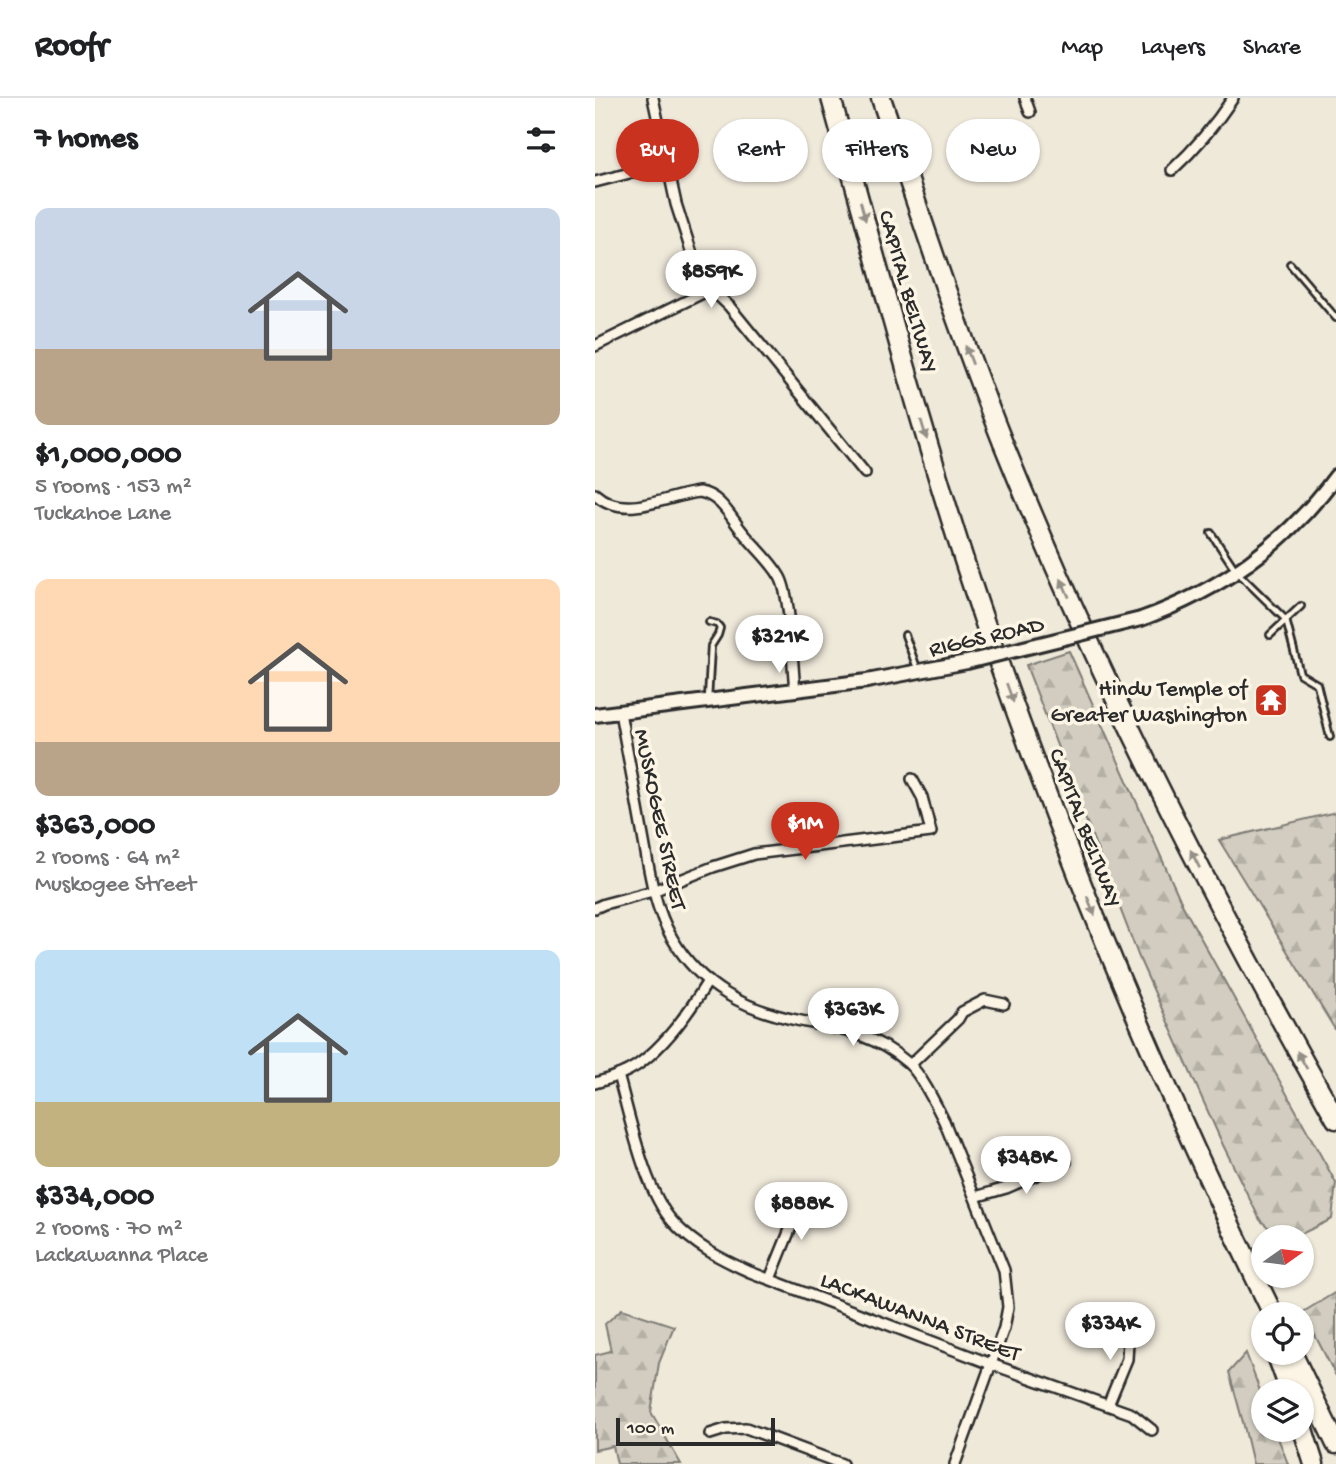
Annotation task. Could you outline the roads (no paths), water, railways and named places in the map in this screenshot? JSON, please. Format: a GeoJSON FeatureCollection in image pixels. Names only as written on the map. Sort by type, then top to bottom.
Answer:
{"type":"FeatureCollection","features":[{"type":"Feature","properties":{"kind":"highway","name":"CAPITAL BELTWAY"},"geometry":{"type":"LineString","coordinates":[[831,98],[906,368],[989,634],[1075,866],[1145,1036],[1217,1201],[1267,1302]]}},
{"type":"Feature","properties":{"kind":"highway","name":"CAPITAL BELTWAY"},"geometry":{"type":"LineString","coordinates":[[881,98],[967,348],[1003,442],[1072,602],[1132,734],[1223,914],[1336,1119]]}},
{"type":"Feature","properties":{"kind":"highway"},"geometry":{"type":"LineString","coordinates":[[1217,1201],[1256,1302]]}},
{"type":"Feature","properties":{"kind":"highway"},"geometry":{"type":"LineString","coordinates":[[1298,1365],[1336,1444]]}},
{"type":"Feature","properties":{"kind":"highway"},"geometry":{"type":"LineString","coordinates":[[1307,1442],[1314,1464]]}},
{"type":"Feature","properties":{"kind":"main road","name":"RIGGS ROAD"},"geometry":{"type":"LineString","coordinates":[[595,715],[919,672],[1141,619],[1190,599],[1237,572],[1283,536],[1317,501],[1336,476]]}},
{"type":"Feature","properties":{"kind":"street"},"geometry":{"type":"LineString","coordinates":[[653,98],[658,119]]}},
{"type":"Feature","properties":{"kind":"street"},"geometry":{"type":"LineString","coordinates":[[1025,98],[1030,112]]}},
{"type":"Feature","properties":{"kind":"street"},"geometry":{"type":"LineString","coordinates":[[1173,170],[1204,138],[1233,98]]}},
{"type":"Feature","properties":{"kind":"street"},"geometry":{"type":"LineString","coordinates":[[595,182],[616,177]]}},
{"type":"Feature","properties":{"kind":"street"},"geometry":{"type":"LineString","coordinates":[[672,182],[694,260],[712,289],[729,306],[865,472]]}},
{"type":"Feature","properties":{"kind":"street"},"geometry":{"type":"LineString","coordinates":[[595,346],[712,289]]}},
{"type":"Feature","properties":{"kind":"street"},"geometry":{"type":"LineString","coordinates":[[595,494],[620,507],[635,507],[699,492],[714,497],[782,580],[795,690]]}},
{"type":"Feature","properties":{"kind":"street","name":"MUSKOGEE STREET"},"geometry":{"type":"LineString","coordinates":[[620,712],[653,891],[660,913],[683,955],[726,995],[760,1011],[841,1028],[887,1048],[910,1065],[935,1102],[1004,1270],[1008,1307],[992,1364],[955,1464]]}},
{"type":"Feature","properties":{"kind":"street"},"geometry":{"type":"LineString","coordinates":[[595,908],[653,891],[754,854],[931,832],[922,797],[912,779]]}},
{"type":"Feature","properties":{"kind":"street"},"geometry":{"type":"LineString","coordinates":[[595,1083],[636,1066],[657,1048],[692,1007],[708,981]]}},
{"type":"Feature","properties":{"kind":"street"},"geometry":{"type":"LineString","coordinates":[[910,1065],[962,1012],[985,1000],[1004,1004]]}},
{"type":"Feature","properties":{"kind":"street","name":"LACKAWANNA STREET"},"geometry":{"type":"LineString","coordinates":[[618,1075],[652,1188],[671,1220],[687,1236],[721,1259],[992,1364],[1132,1414],[1153,1430]]}},
{"type":"Feature","properties":{"kind":"street"},"geometry":{"type":"LineString","coordinates":[[975,1197],[1006,1188],[1066,1162]]}},
{"type":"Feature","properties":{"kind":"street"},"geometry":{"type":"LineString","coordinates":[[770,1279],[804,1195]]}},
{"type":"Feature","properties":{"kind":"street"},"geometry":{"type":"LineString","coordinates":[[1108,1405],[1127,1359],[1129,1324]]}},
{"type":"Feature","properties":{"kind":"street"},"geometry":{"type":"LineString","coordinates":[[710,1434],[726,1429],[746,1428],[842,1464]]}},
{"type":"Feature","properties":{"kind":"lane"},"geometry":{"type":"LineString","coordinates":[[1290,264],[1336,318]]}},
{"type":"Feature","properties":{"kind":"lane"},"geometry":{"type":"LineString","coordinates":[[1212,533],[1237,572],[1286,620],[1300,674],[1317,684],[1330,737]]}},
{"type":"Feature","properties":{"kind":"lane"},"geometry":{"type":"LineString","coordinates":[[1270,635],[1301,607]]}},
{"type":"Feature","properties":{"kind":"lane"},"geometry":{"type":"LineString","coordinates":[[708,701],[711,646],[720,628],[709,622]]}},
{"type":"Feature","properties":{"kind":"lane"},"geometry":{"type":"LineString","coordinates":[[905,635],[919,672]]}},
{"type":"Feature","properties":{"kind":"place","name":"Hindu Temple of Greater Washington"},"geometry":{"type":"Point","coordinates":[1271,700]}}]}
